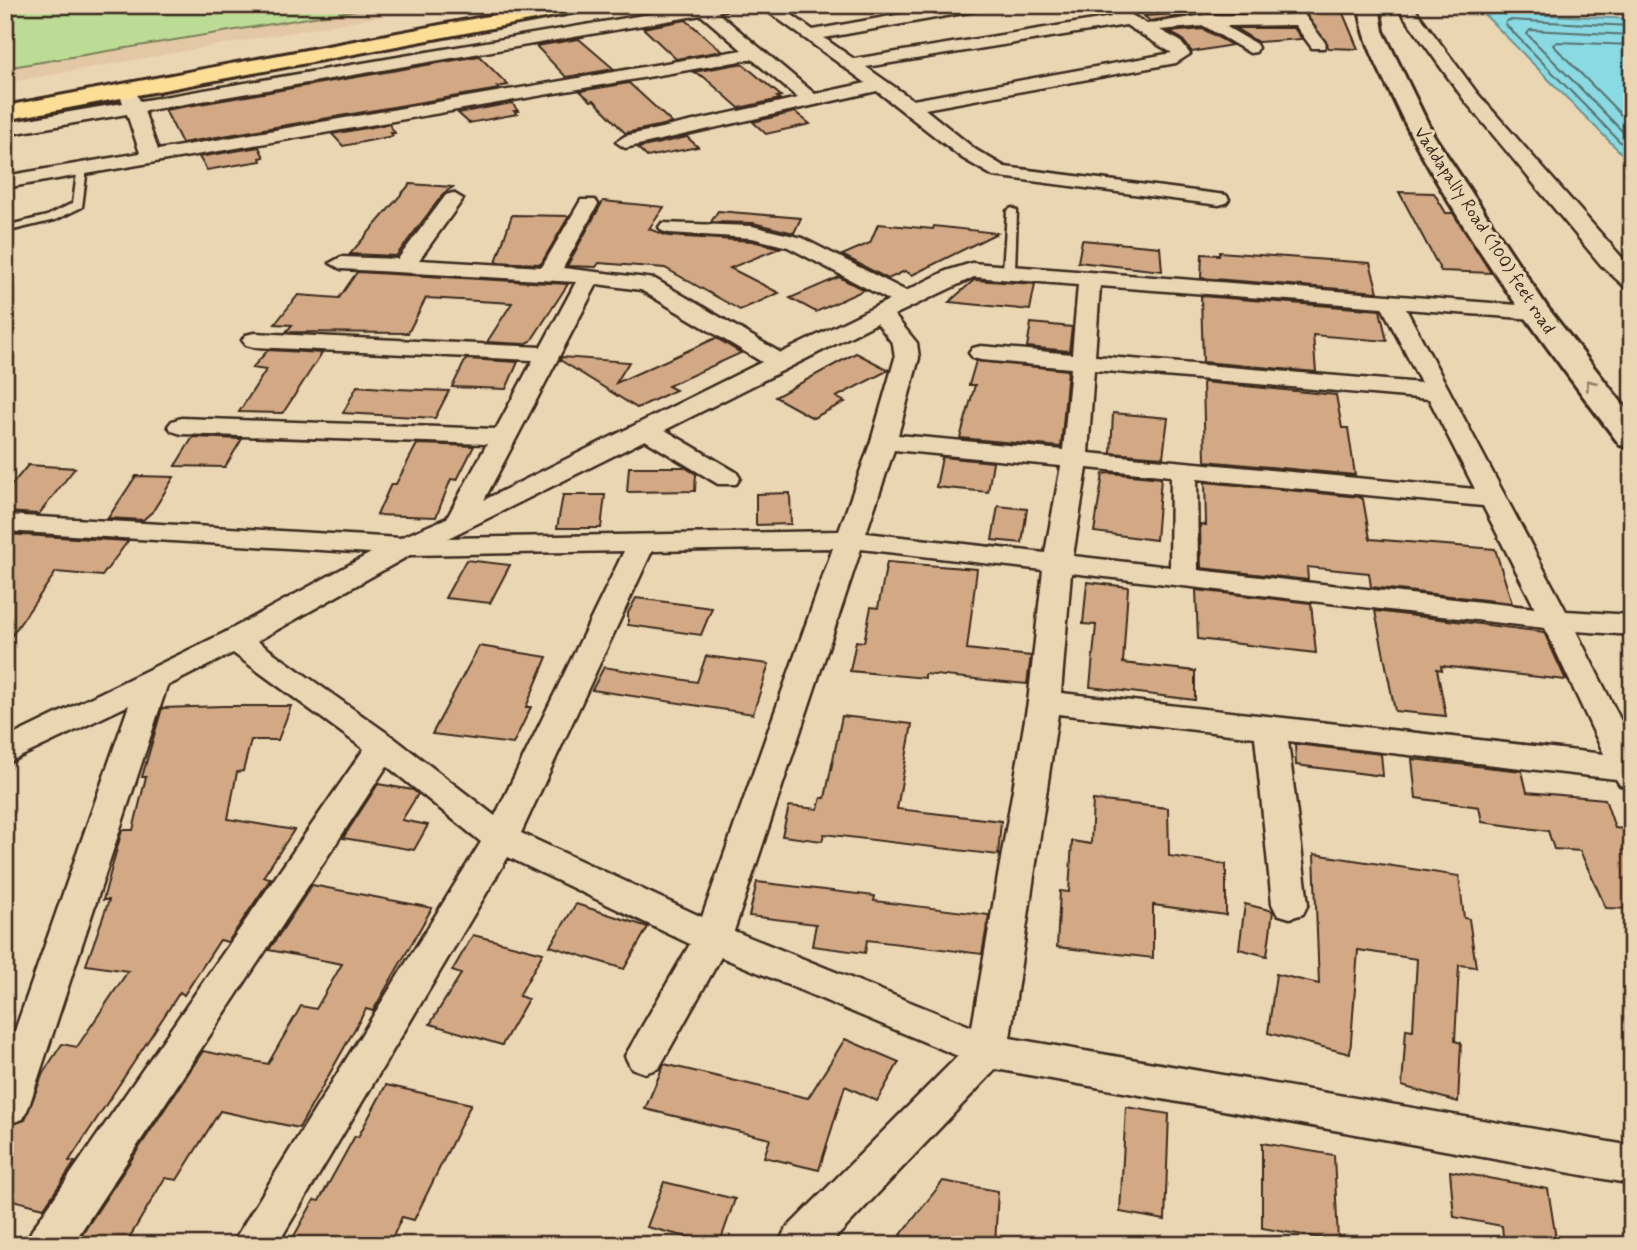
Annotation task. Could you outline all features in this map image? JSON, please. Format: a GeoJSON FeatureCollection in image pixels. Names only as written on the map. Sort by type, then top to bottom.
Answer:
{"type":"FeatureCollection","features":[{"type":"Feature","properties":{"kind":"main road"},"geometry":{"type":"LineString","coordinates":[[5,100],[521,5]]}},
{"type":"Feature","properties":{"kind":"main road"},"geometry":{"type":"LineString","coordinates":[[5,113],[129,97],[582,5]]}},
{"type":"Feature","properties":{"kind":"main road","name":"Vaddapally Road (100) feet road"},"geometry":{"type":"LineString","coordinates":[[1369,5],[1372,31],[1422,136],[1558,310],[1632,438]]}},
{"type":"Feature","properties":{"kind":"main road"},"geometry":{"type":"LineString","coordinates":[[1388,5],[1400,53],[1443,136],[1558,310]]}},
{"type":"Feature","properties":{"kind":"street"},"geometry":{"type":"LineString","coordinates":[[5,7],[16,5]]}},
{"type":"Feature","properties":{"kind":"street"},"geometry":{"type":"LineString","coordinates":[[5,129],[129,97],[732,5]]}},
{"type":"Feature","properties":{"kind":"street"},"geometry":{"type":"LineString","coordinates":[[767,5],[852,64],[969,154],[1000,172],[1219,200]]}},
{"type":"Feature","properties":{"kind":"street"},"geometry":{"type":"LineString","coordinates":[[812,35],[980,5]]}},
{"type":"Feature","properties":{"kind":"street"},"geometry":{"type":"LineString","coordinates":[[910,107],[1176,58],[1182,54],[1174,45],[1102,5]]}},
{"type":"Feature","properties":{"kind":"street"},"geometry":{"type":"LineString","coordinates":[[1185,5],[1206,21],[1256,43],[1237,20]]}},
{"type":"Feature","properties":{"kind":"street"},"geometry":{"type":"LineString","coordinates":[[1258,5],[1286,34]]}},
{"type":"Feature","properties":{"kind":"street"},"geometry":{"type":"LineString","coordinates":[[1289,5],[1318,44]]}},
{"type":"Feature","properties":{"kind":"street"},"geometry":{"type":"LineString","coordinates":[[1404,5],[1472,97],[1609,260],[1632,281]]}},
{"type":"Feature","properties":{"kind":"street"},"geometry":{"type":"LineString","coordinates":[[1622,5],[1632,6]]}},
{"type":"Feature","properties":{"kind":"street"},"geometry":{"type":"LineString","coordinates":[[705,10],[810,99]]}},
{"type":"Feature","properties":{"kind":"street"},"geometry":{"type":"LineString","coordinates":[[852,64],[1126,20]]}},
{"type":"Feature","properties":{"kind":"street"},"geometry":{"type":"LineString","coordinates":[[1154,26],[1206,21],[1301,20]]}},
{"type":"Feature","properties":{"kind":"street"},"geometry":{"type":"LineString","coordinates":[[5,182],[756,53]]}},
{"type":"Feature","properties":{"kind":"street"},"geometry":{"type":"LineString","coordinates":[[625,142],[879,85]]}},
{"type":"Feature","properties":{"kind":"street"},"geometry":{"type":"LineString","coordinates":[[129,97],[151,156]]}},
{"type":"Feature","properties":{"kind":"street"},"geometry":{"type":"LineString","coordinates":[[404,266],[453,199]]}},
{"type":"Feature","properties":{"kind":"street"},"geometry":{"type":"LineString","coordinates":[[549,274],[588,204]]}},
{"type":"Feature","properties":{"kind":"street"},"geometry":{"type":"LineString","coordinates":[[669,226],[776,235],[796,242],[908,302]]}},
{"type":"Feature","properties":{"kind":"street"},"geometry":{"type":"LineString","coordinates":[[341,263],[590,276],[647,284],[779,362]]}},
{"type":"Feature","properties":{"kind":"street"},"geometry":{"type":"LineString","coordinates":[[5,753],[235,640],[404,547],[458,523],[779,362],[908,302],[954,276],[972,270],[1391,302],[1558,310]]}},
{"type":"Feature","properties":{"kind":"street"},"geometry":{"type":"LineString","coordinates":[[458,523],[590,276]]}},
{"type":"Feature","properties":{"kind":"street"},"geometry":{"type":"LineString","coordinates":[[800,1245],[988,1051],[1044,702],[1058,561],[1075,459],[1090,278]]}},
{"type":"Feature","properties":{"kind":"street"},"geometry":{"type":"LineString","coordinates":[[1391,302],[1556,620],[1630,772]]}},
{"type":"Feature","properties":{"kind":"street"},"geometry":{"type":"LineString","coordinates":[[645,1056],[713,937],[884,440],[907,358],[905,343],[881,314]]}},
{"type":"Feature","properties":{"kind":"street"},"geometry":{"type":"LineString","coordinates":[[254,340],[548,354]]}},
{"type":"Feature","properties":{"kind":"street"},"geometry":{"type":"LineString","coordinates":[[981,353],[1437,392]]}},
{"type":"Feature","properties":{"kind":"street"},"geometry":{"type":"LineString","coordinates":[[181,426],[504,437]]}},
{"type":"Feature","properties":{"kind":"street"},"geometry":{"type":"LineString","coordinates":[[645,429],[727,478]]}},
{"type":"Feature","properties":{"kind":"street"},"geometry":{"type":"LineString","coordinates":[[884,440],[1493,499]]}},
{"type":"Feature","properties":{"kind":"street"},"geometry":{"type":"LineString","coordinates":[[1184,469],[1184,577]]}},
{"type":"Feature","properties":{"kind":"street"},"geometry":{"type":"LineString","coordinates":[[5,523],[404,547],[849,539],[1556,620],[1632,625]]}},
{"type":"Feature","properties":{"kind":"street"},"geometry":{"type":"LineString","coordinates":[[253,1245],[501,839],[643,541]]}},
{"type":"Feature","properties":{"kind":"street"},"geometry":{"type":"LineString","coordinates":[[235,640],[383,746],[501,839],[713,937],[988,1051],[1632,1165]]}},
{"type":"Feature","properties":{"kind":"street"},"geometry":{"type":"LineString","coordinates":[[5,1107],[9,1106],[154,679]]}},
{"type":"Feature","properties":{"kind":"street"},"geometry":{"type":"LineString","coordinates":[[1044,702],[1630,772]]}},
{"type":"Feature","properties":{"kind":"street"},"geometry":{"type":"LineString","coordinates":[[1270,727],[1290,904]]}},
{"type":"Feature","properties":{"kind":"street"},"geometry":{"type":"LineString","coordinates":[[47,1245],[383,746]]}},
{"type":"Feature","properties":{"kind":"lane"},"geometry":{"type":"LineString","coordinates":[[5,229],[51,218],[78,205],[82,168]]}},
{"type":"Feature","properties":{"kind":"lane"},"geometry":{"type":"LineString","coordinates":[[1009,271],[1013,211]]}},
{"type":"Feature","properties":{"kind":"shaded area"},"geometry":{"type":"Polygon","coordinates":[[[5,5],[446,5],[5,83],[5,5]]]}},
{"type":"Feature","properties":{"kind":"green space"},"geometry":{"type":"Polygon","coordinates":[[[45,5],[386,5],[5,68],[5,12],[45,5]]]}},
{"type":"Feature","properties":{"kind":"water"},"geometry":{"type":"Polygon","coordinates":[[[1482,12],[1632,19],[1632,164],[1482,12]]]}},
{"type":"Feature","properties":{"kind":"building"},"geometry":{"type":"Polygon","coordinates":[[[1164,5],[1280,5],[1283,12],[1205,12],[1150,21],[1144,16],[1176,14],[1164,5]]]}},
{"type":"Feature","properties":{"kind":"building"},"geometry":{"type":"Polygon","coordinates":[[[1300,5],[1340,6],[1358,49],[1329,48],[1300,5]]]}},
{"type":"Feature","properties":{"kind":"building"},"geometry":{"type":"Polygon","coordinates":[[[686,20],[722,51],[676,59],[643,28],[686,20]]]}},
{"type":"Feature","properties":{"kind":"building"},"geometry":{"type":"Polygon","coordinates":[[[1235,28],[1294,28],[1302,39],[1258,42],[1235,28]]]}},
{"type":"Feature","properties":{"kind":"building"},"geometry":{"type":"Polygon","coordinates":[[[1203,29],[1232,45],[1192,52],[1182,39],[1169,32],[1203,29]]]}},
{"type":"Feature","properties":{"kind":"building"},"geometry":{"type":"Polygon","coordinates":[[[579,39],[614,69],[566,77],[536,46],[579,39]]]}},
{"type":"Feature","properties":{"kind":"building"},"geometry":{"type":"Polygon","coordinates":[[[479,56],[508,85],[497,87],[499,89],[182,143],[165,110],[479,56]]]}},
{"type":"Feature","properties":{"kind":"building"},"geometry":{"type":"Polygon","coordinates":[[[744,65],[781,96],[777,97],[780,99],[739,108],[704,77],[693,72],[744,65]]]}},
{"type":"Feature","properties":{"kind":"building"},"geometry":{"type":"Polygon","coordinates":[[[629,83],[672,123],[625,133],[594,100],[591,101],[580,91],[629,83]]]}},
{"type":"Feature","properties":{"kind":"building"},"geometry":{"type":"Polygon","coordinates":[[[512,103],[518,111],[514,111],[517,114],[469,123],[458,113],[512,103]]]}},
{"type":"Feature","properties":{"kind":"building"},"geometry":{"type":"Polygon","coordinates":[[[795,112],[810,124],[766,134],[753,122],[795,112]]]}},
{"type":"Feature","properties":{"kind":"building"},"geometry":{"type":"Polygon","coordinates":[[[389,124],[395,133],[391,133],[393,136],[343,146],[332,134],[389,124]]]}},
{"type":"Feature","properties":{"kind":"building"},"geometry":{"type":"Polygon","coordinates":[[[687,137],[698,147],[647,157],[638,148],[687,137]]]}},
{"type":"Feature","properties":{"kind":"building"},"geometry":{"type":"Polygon","coordinates":[[[259,147],[264,157],[260,158],[261,161],[207,170],[199,157],[259,147]]]}},
{"type":"Feature","properties":{"kind":"building"},"geometry":{"type":"Polygon","coordinates":[[[410,184],[453,187],[444,193],[396,256],[350,254],[410,184]]]}},
{"type":"Feature","properties":{"kind":"building"},"geometry":{"type":"Polygon","coordinates":[[[1399,192],[1434,193],[1446,213],[1453,213],[1491,273],[1441,271],[1399,192]]]}},
{"type":"Feature","properties":{"kind":"building"},"geometry":{"type":"Polygon","coordinates":[[[603,201],[664,207],[649,229],[668,236],[752,241],[780,248],[730,268],[779,293],[740,310],[665,268],[599,263],[596,267],[567,266],[603,201]]]}},
{"type":"Feature","properties":{"kind":"building"},"geometry":{"type":"Polygon","coordinates":[[[718,211],[801,218],[794,233],[753,223],[711,222],[718,211]]]}},
{"type":"Feature","properties":{"kind":"building"},"geometry":{"type":"Polygon","coordinates":[[[512,215],[569,216],[541,264],[496,262],[512,215]]]}},
{"type":"Feature","properties":{"kind":"building"},"geometry":{"type":"Polygon","coordinates":[[[878,224],[933,229],[934,226],[997,233],[912,275],[905,271],[888,279],[842,255],[870,243],[878,224]]]}},
{"type":"Feature","properties":{"kind":"building"},"geometry":{"type":"Polygon","coordinates":[[[1082,240],[1160,247],[1162,271],[1078,262],[1082,240]]]}},
{"type":"Feature","properties":{"kind":"building"},"geometry":{"type":"Polygon","coordinates":[[[1219,252],[1370,263],[1378,292],[1201,278],[1202,254],[1219,255],[1219,252]]]}},
{"type":"Feature","properties":{"kind":"building"},"geometry":{"type":"Polygon","coordinates":[[[357,272],[568,284],[531,341],[525,344],[487,342],[512,303],[426,298],[408,333],[286,332],[292,325],[275,324],[298,295],[339,298],[357,272]]]}},
{"type":"Feature","properties":{"kind":"building"},"geometry":{"type":"Polygon","coordinates":[[[839,277],[864,290],[816,312],[790,298],[839,277]]]}},
{"type":"Feature","properties":{"kind":"building"},"geometry":{"type":"Polygon","coordinates":[[[974,280],[1035,284],[1030,310],[949,302],[974,280]]]}},
{"type":"Feature","properties":{"kind":"building"},"geometry":{"type":"Polygon","coordinates":[[[1201,296],[1380,310],[1387,341],[1313,335],[1316,372],[1203,362],[1201,296]]]}},
{"type":"Feature","properties":{"kind":"building"},"geometry":{"type":"Polygon","coordinates":[[[1031,323],[1072,327],[1069,351],[1027,347],[1031,323]]]}},
{"type":"Feature","properties":{"kind":"building"},"geometry":{"type":"Polygon","coordinates":[[[716,338],[741,353],[668,386],[676,390],[637,408],[560,360],[562,357],[629,362],[616,383],[716,338]]]}},
{"type":"Feature","properties":{"kind":"building"},"geometry":{"type":"Polygon","coordinates":[[[268,350],[322,353],[283,413],[239,412],[266,370],[252,368],[268,350]]]}},
{"type":"Feature","properties":{"kind":"building"},"geometry":{"type":"Polygon","coordinates":[[[856,353],[889,370],[836,397],[845,402],[813,418],[775,397],[856,353]]]}},
{"type":"Feature","properties":{"kind":"building"},"geometry":{"type":"Polygon","coordinates":[[[466,359],[518,362],[506,389],[452,387],[466,359]]]}},
{"type":"Feature","properties":{"kind":"building"},"geometry":{"type":"Polygon","coordinates":[[[976,361],[1068,370],[1061,447],[960,438],[975,385],[969,385],[976,361]]]}},
{"type":"Feature","properties":{"kind":"building"},"geometry":{"type":"Polygon","coordinates":[[[1203,382],[1336,395],[1342,428],[1348,428],[1355,475],[1205,461],[1203,382]]]}},
{"type":"Feature","properties":{"kind":"building"},"geometry":{"type":"Polygon","coordinates":[[[357,386],[449,391],[435,418],[343,413],[357,386]]]}},
{"type":"Feature","properties":{"kind":"building"},"geometry":{"type":"Polygon","coordinates":[[[1113,413],[1168,418],[1163,457],[1111,453],[1113,413]]]}},
{"type":"Feature","properties":{"kind":"building"},"geometry":{"type":"Polygon","coordinates":[[[193,437],[242,439],[225,467],[175,466],[193,437]]]}},
{"type":"Feature","properties":{"kind":"building"},"geometry":{"type":"Polygon","coordinates":[[[417,444],[474,446],[457,480],[451,479],[436,517],[377,515],[391,484],[396,484],[417,444]]]}},
{"type":"Feature","properties":{"kind":"building"},"geometry":{"type":"Polygon","coordinates":[[[942,457],[993,462],[988,492],[936,487],[942,457]]]}},
{"type":"Feature","properties":{"kind":"building"},"geometry":{"type":"Polygon","coordinates":[[[28,465],[75,468],[39,514],[5,512],[5,493],[28,465]]]}},
{"type":"Feature","properties":{"kind":"building"},"geometry":{"type":"Polygon","coordinates":[[[629,467],[684,467],[696,474],[695,491],[627,492],[629,467]]]}},
{"type":"Feature","properties":{"kind":"building"},"geometry":{"type":"Polygon","coordinates":[[[1103,474],[1161,478],[1156,540],[1094,532],[1103,474]]]}},
{"type":"Feature","properties":{"kind":"building"},"geometry":{"type":"Polygon","coordinates":[[[136,476],[174,477],[153,511],[143,520],[108,518],[136,476]]]}},
{"type":"Feature","properties":{"kind":"building"},"geometry":{"type":"Polygon","coordinates":[[[1205,482],[1359,497],[1363,499],[1370,539],[1495,549],[1512,603],[1371,587],[1369,573],[1307,567],[1308,580],[1201,568],[1200,524],[1206,525],[1205,482]]]}},
{"type":"Feature","properties":{"kind":"building"},"geometry":{"type":"Polygon","coordinates":[[[790,493],[791,524],[756,525],[756,494],[790,493]]]}},
{"type":"Feature","properties":{"kind":"building"},"geometry":{"type":"Polygon","coordinates":[[[563,495],[605,495],[601,528],[557,528],[563,495]]]}},
{"type":"Feature","properties":{"kind":"building"},"geometry":{"type":"Polygon","coordinates":[[[998,506],[1027,509],[1022,543],[992,540],[998,506]]]}},
{"type":"Feature","properties":{"kind":"building"},"geometry":{"type":"Polygon","coordinates":[[[5,534],[128,541],[102,576],[56,572],[5,645],[5,534]]]}},
{"type":"Feature","properties":{"kind":"building"},"geometry":{"type":"Polygon","coordinates":[[[466,560],[510,565],[490,603],[445,598],[466,560]]]}},
{"type":"Feature","properties":{"kind":"building"},"geometry":{"type":"Polygon","coordinates":[[[887,562],[977,569],[967,649],[1031,656],[1027,684],[925,674],[925,678],[850,671],[856,641],[864,642],[871,607],[878,608],[887,562]]]}},
{"type":"Feature","properties":{"kind":"building"},"geometry":{"type":"Polygon","coordinates":[[[1087,582],[1128,587],[1123,663],[1195,671],[1195,700],[1090,687],[1096,625],[1083,624],[1087,582]]]}},
{"type":"Feature","properties":{"kind":"building"},"geometry":{"type":"Polygon","coordinates":[[[1196,590],[1311,603],[1316,653],[1198,639],[1196,590]]]}},
{"type":"Feature","properties":{"kind":"building"},"geometry":{"type":"Polygon","coordinates":[[[636,598],[712,608],[701,635],[628,625],[628,613],[636,598]]]}},
{"type":"Feature","properties":{"kind":"building"},"geometry":{"type":"Polygon","coordinates":[[[1375,611],[1544,632],[1566,680],[1441,666],[1442,670],[1437,669],[1446,716],[1395,711],[1375,611]]]}},
{"type":"Feature","properties":{"kind":"building"},"geometry":{"type":"Polygon","coordinates":[[[479,646],[547,657],[526,707],[531,707],[513,744],[432,734],[479,646]]]}},
{"type":"Feature","properties":{"kind":"building"},"geometry":{"type":"Polygon","coordinates":[[[706,656],[769,664],[753,714],[592,690],[604,667],[697,682],[706,656]]]}},
{"type":"Feature","properties":{"kind":"building"},"geometry":{"type":"Polygon","coordinates":[[[291,706],[278,740],[251,740],[243,771],[237,772],[228,819],[294,830],[263,877],[271,878],[228,942],[220,940],[184,995],[180,992],[69,1161],[75,1162],[44,1208],[5,1198],[5,1127],[25,1120],[43,1073],[62,1044],[77,1047],[128,971],[86,965],[109,900],[103,900],[122,830],[133,830],[146,777],[142,777],[162,708],[291,706]]]}},
{"type":"Feature","properties":{"kind":"building"},"geometry":{"type":"Polygon","coordinates":[[[842,716],[912,724],[897,809],[1001,821],[998,855],[824,834],[822,841],[782,836],[789,806],[818,809],[821,798],[825,798],[842,716]]]}},
{"type":"Feature","properties":{"kind":"building"},"geometry":{"type":"Polygon","coordinates":[[[1295,744],[1381,754],[1383,776],[1296,765],[1295,744]]]}},
{"type":"Feature","properties":{"kind":"building"},"geometry":{"type":"Polygon","coordinates":[[[1412,759],[1522,771],[1527,792],[1605,799],[1615,828],[1624,829],[1632,848],[1632,909],[1606,908],[1580,851],[1554,849],[1548,831],[1482,822],[1479,807],[1416,798],[1412,759]]]}},
{"type":"Feature","properties":{"kind":"building"},"geometry":{"type":"Polygon","coordinates":[[[378,784],[413,790],[418,794],[402,820],[428,825],[414,850],[343,838],[378,784]]]}},
{"type":"Feature","properties":{"kind":"building"},"geometry":{"type":"Polygon","coordinates":[[[1093,800],[1168,808],[1169,856],[1226,864],[1226,915],[1153,905],[1153,958],[1057,947],[1060,891],[1069,892],[1072,841],[1091,844],[1093,800]]]}},
{"type":"Feature","properties":{"kind":"building"},"geometry":{"type":"Polygon","coordinates":[[[1314,854],[1459,876],[1464,918],[1469,919],[1476,967],[1459,965],[1455,1041],[1461,1043],[1458,1102],[1402,1086],[1406,1029],[1413,1030],[1417,959],[1358,950],[1350,1054],[1268,1033],[1276,974],[1319,984],[1314,854]]]}},
{"type":"Feature","properties":{"kind":"building"},"geometry":{"type":"Polygon","coordinates":[[[757,882],[875,896],[874,901],[989,915],[982,954],[867,940],[865,953],[812,946],[816,924],[749,916],[757,882]]]}},
{"type":"Feature","properties":{"kind":"building"},"geometry":{"type":"Polygon","coordinates":[[[312,885],[432,908],[373,1011],[366,1009],[299,1128],[220,1111],[177,1180],[165,1178],[125,1245],[77,1242],[203,1051],[268,1064],[301,1006],[316,1009],[342,964],[269,950],[312,885]]]}},
{"type":"Feature","properties":{"kind":"building"},"geometry":{"type":"Polygon","coordinates":[[[576,904],[648,927],[624,969],[550,946],[576,904]]]}},
{"type":"Feature","properties":{"kind":"building"},"geometry":{"type":"Polygon","coordinates":[[[1245,904],[1273,911],[1267,956],[1239,949],[1245,904]]]}},
{"type":"Feature","properties":{"kind":"building"},"geometry":{"type":"Polygon","coordinates":[[[473,935],[543,953],[519,996],[528,999],[502,1045],[430,1024],[461,974],[452,971],[473,935]]]}},
{"type":"Feature","properties":{"kind":"building"},"geometry":{"type":"Polygon","coordinates":[[[845,1039],[899,1062],[877,1101],[845,1086],[819,1170],[764,1157],[770,1139],[645,1109],[664,1064],[808,1098],[845,1039]]]}},
{"type":"Feature","properties":{"kind":"building"},"geometry":{"type":"Polygon","coordinates":[[[386,1085],[471,1104],[414,1220],[402,1217],[389,1245],[289,1245],[314,1200],[319,1201],[355,1136],[358,1137],[386,1085]]]}},
{"type":"Feature","properties":{"kind":"building"},"geometry":{"type":"Polygon","coordinates":[[[1126,1107],[1169,1114],[1165,1220],[1120,1212],[1126,1107]]]}},
{"type":"Feature","properties":{"kind":"building"},"geometry":{"type":"Polygon","coordinates":[[[1262,1143],[1334,1155],[1338,1241],[1262,1228],[1262,1143]]]}},
{"type":"Feature","properties":{"kind":"building"},"geometry":{"type":"Polygon","coordinates":[[[1450,1171],[1548,1189],[1557,1245],[1504,1245],[1502,1226],[1454,1217],[1450,1171]]]}},
{"type":"Feature","properties":{"kind":"building"},"geometry":{"type":"Polygon","coordinates":[[[943,1181],[998,1191],[995,1245],[893,1245],[943,1181]]]}},
{"type":"Feature","properties":{"kind":"building"},"geometry":{"type":"Polygon","coordinates":[[[664,1182],[735,1199],[719,1245],[647,1227],[664,1182]]]}}]}
